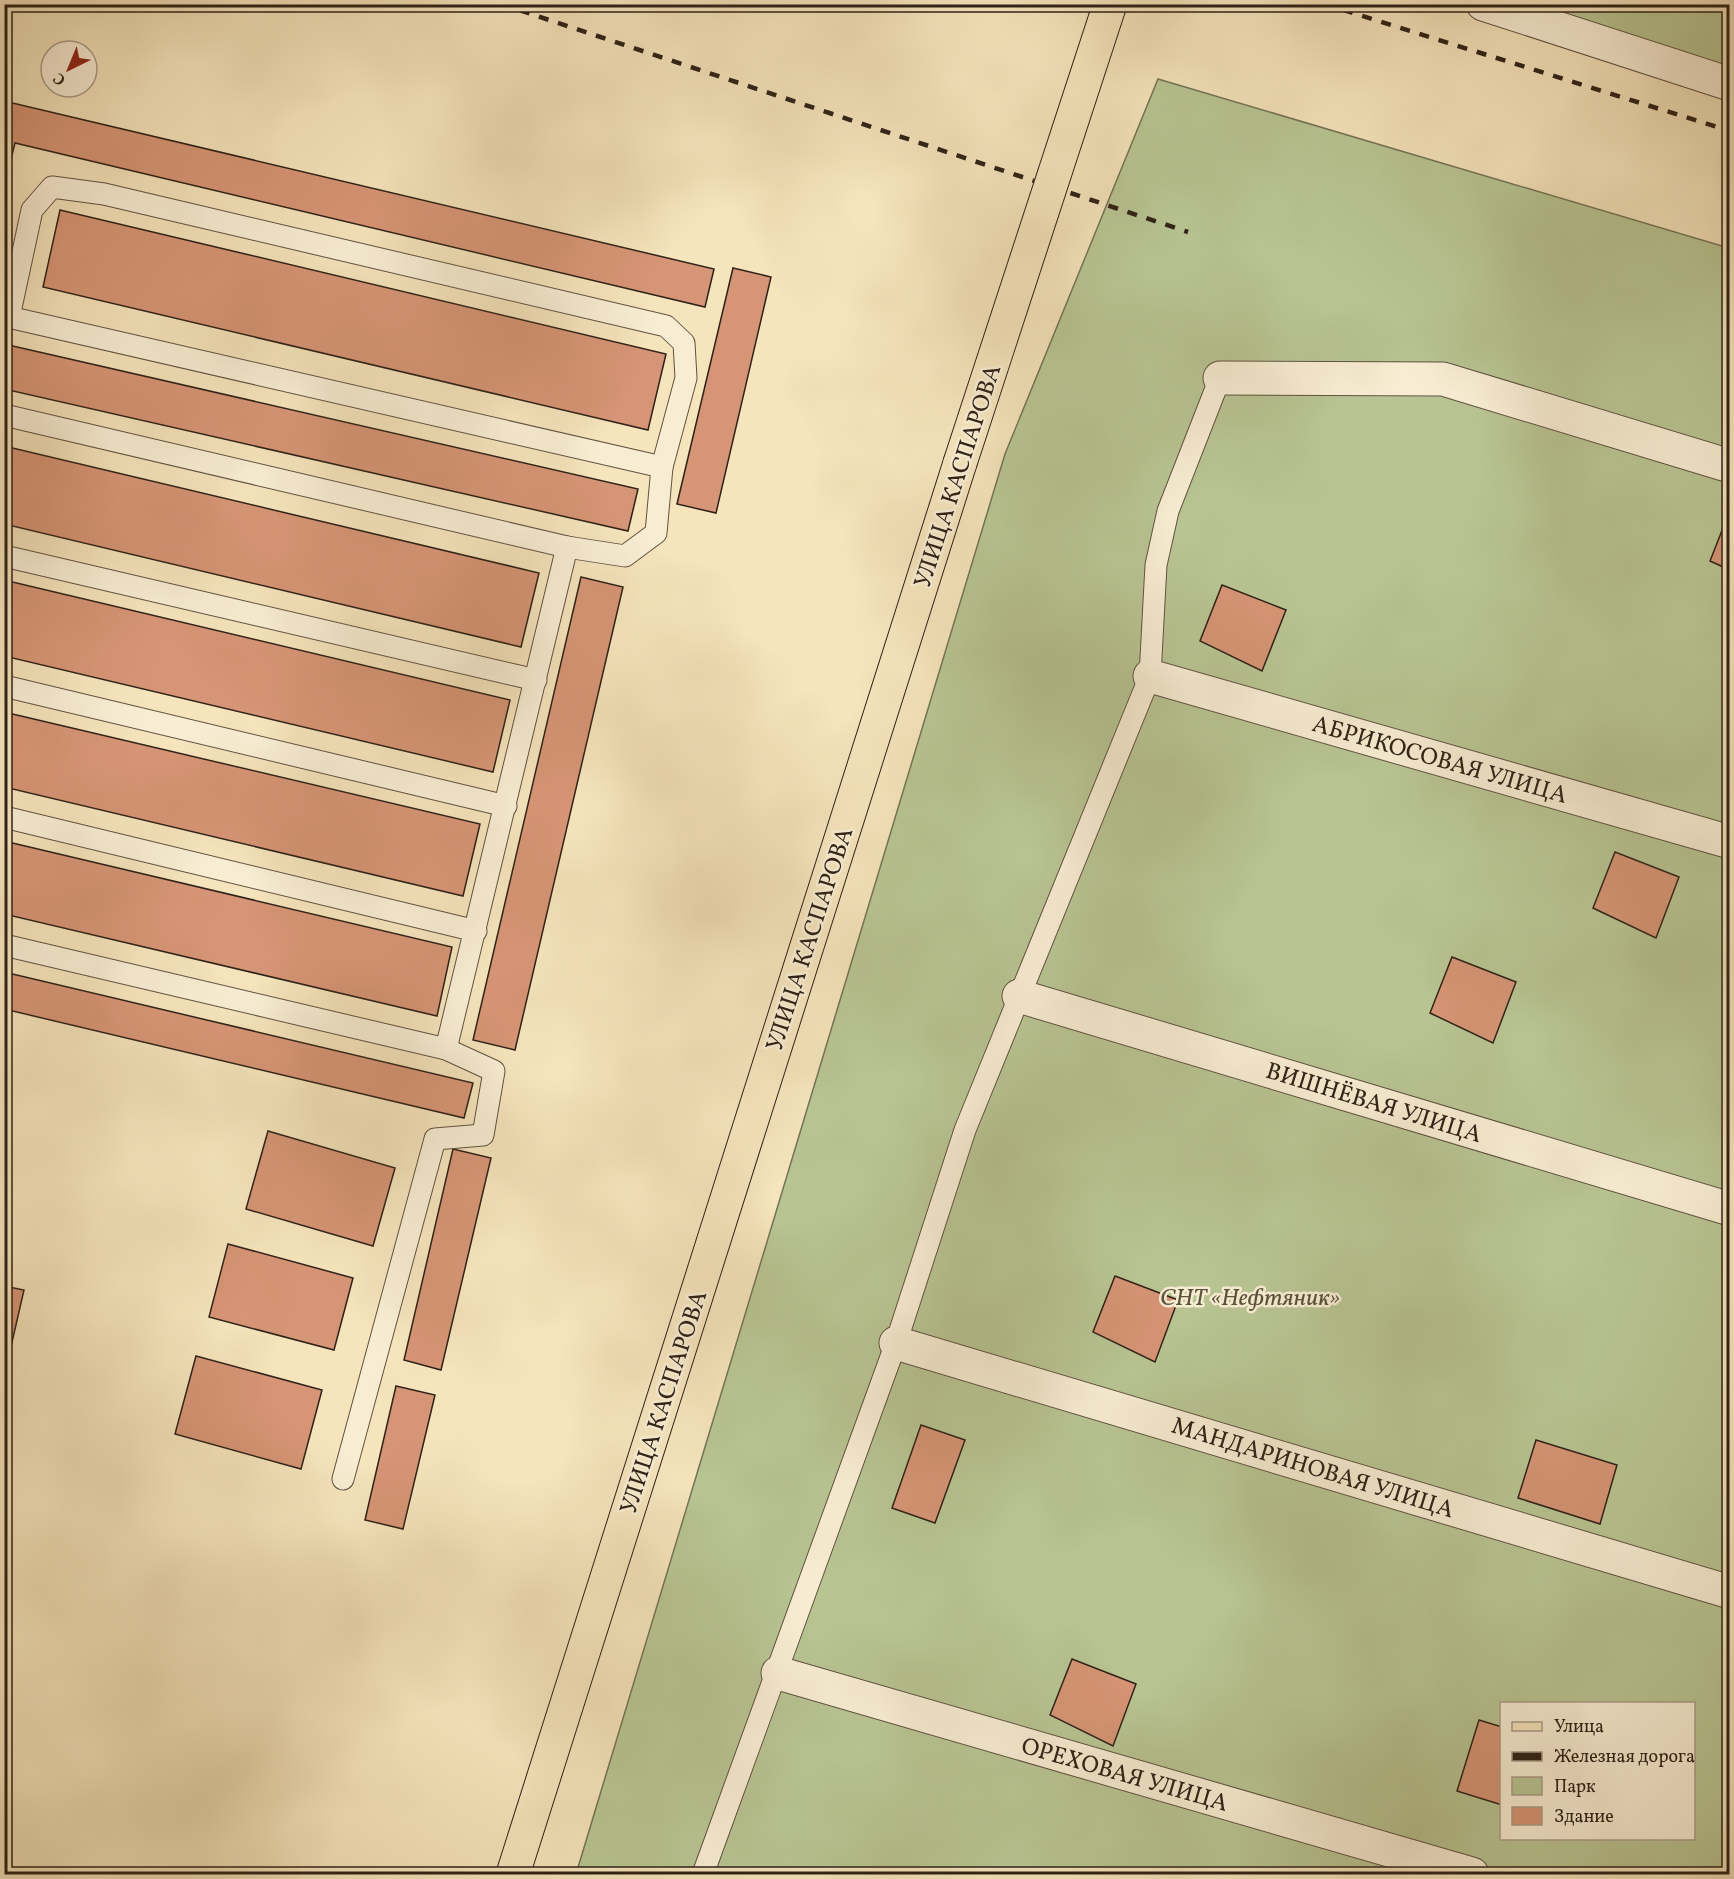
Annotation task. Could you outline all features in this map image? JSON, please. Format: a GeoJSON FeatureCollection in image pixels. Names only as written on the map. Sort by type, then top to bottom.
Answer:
{"type":"FeatureCollection","features":[{"type":"Feature","properties":{"kind":"main road","name":"УЛИЦА КАСПАРОВА"},"geometry":{"type":"LineString","coordinates":[[513,1875],[960,463],[1110,4]]}},
{"type":"Feature","properties":{"kind":"street"},"geometry":{"type":"LineString","coordinates":[[1483,4],[1730,84]]}},
{"type":"Feature","properties":{"kind":"street"},"geometry":{"type":"LineString","coordinates":[[1220,378],[1443,379],[1730,466]]}},
{"type":"Feature","properties":{"kind":"street","name":"АБРИКОСОВАЯ УЛИЦА"},"geometry":{"type":"LineString","coordinates":[[1150,676],[1730,842]]}},
{"type":"Feature","properties":{"kind":"street","name":"ВИШНЁВАЯ УЛИЦА"},"geometry":{"type":"LineString","coordinates":[[1019,996],[1730,1209]]}},
{"type":"Feature","properties":{"kind":"street","name":"МАНДАРИНОВАЯ УЛИЦА"},"geometry":{"type":"LineString","coordinates":[[896,1344],[1730,1592]]}},
{"type":"Feature","properties":{"kind":"street","name":"ОРЕХОВАЯ УЛИЦА"},"geometry":{"type":"LineString","coordinates":[[778,1673],[1472,1875]]}},
{"type":"Feature","properties":{"kind":"lane"},"geometry":{"type":"LineString","coordinates":[[4,415],[567,547],[624,556],[656,533],[662,467],[686,378],[684,343],[666,326],[104,194],[52,187],[32,210],[7,316],[662,467]]}},
{"type":"Feature","properties":{"kind":"lane"},"geometry":{"type":"LineString","coordinates":[[703,1875],[896,1344],[965,1130],[1150,676],[1156,565],[1168,511],[1220,378]]}},
{"type":"Feature","properties":{"kind":"lane"},"geometry":{"type":"LineString","coordinates":[[446,1049],[567,547]]}},
{"type":"Feature","properties":{"kind":"lane"},"geometry":{"type":"LineString","coordinates":[[4,556],[536,680]]}},
{"type":"Feature","properties":{"kind":"lane"},"geometry":{"type":"LineString","coordinates":[[4,686],[506,806]]}},
{"type":"Feature","properties":{"kind":"lane"},"geometry":{"type":"LineString","coordinates":[[4,817],[476,931]]}},
{"type":"Feature","properties":{"kind":"lane"},"geometry":{"type":"LineString","coordinates":[[4,945],[446,1049],[494,1071],[483,1135],[435,1139],[343,1479]]}},
{"type":"Feature","properties":{"kind":"green space"},"geometry":{"type":"Polygon","coordinates":[[[1483,5],[1729,5],[1729,84],[1483,5]]]}},
{"type":"Feature","properties":{"kind":"green space","name":"СНТ «Нефтяник»"},"geometry":{"type":"Polygon","coordinates":[[[1158,79],[1729,248],[1729,1874],[576,1874],[1005,454],[1158,79]]]}},
{"type":"Feature","properties":{"kind":"building"},"geometry":{"type":"Polygon","coordinates":[[[4,101],[714,269],[705,307],[15,143],[4,187],[4,101]]]}},
{"type":"Feature","properties":{"kind":"building"},"geometry":{"type":"Polygon","coordinates":[[[60,210],[666,354],[648,430],[43,287],[60,210]]]}},
{"type":"Feature","properties":{"kind":"building"},"geometry":{"type":"Polygon","coordinates":[[[733,268],[771,277],[716,513],[677,504],[733,268]]]}},
{"type":"Feature","properties":{"kind":"building"},"geometry":{"type":"Polygon","coordinates":[[[4,344],[638,489],[628,531],[4,389],[4,344]]]}},
{"type":"Feature","properties":{"kind":"building"},"geometry":{"type":"Polygon","coordinates":[[[4,446],[539,573],[521,647],[4,524],[4,446]]]}},
{"type":"Feature","properties":{"kind":"building"},"geometry":{"type":"Polygon","coordinates":[[[1730,510],[1730,570],[1710,561],[1730,510]]]}},
{"type":"Feature","properties":{"kind":"building"},"geometry":{"type":"Polygon","coordinates":[[[581,577],[623,587],[515,1050],[473,1040],[581,577]]]}},
{"type":"Feature","properties":{"kind":"building"},"geometry":{"type":"Polygon","coordinates":[[[4,580],[510,700],[493,772],[4,656],[4,580]]]}},
{"type":"Feature","properties":{"kind":"building"},"geometry":{"type":"Polygon","coordinates":[[[1222,585],[1286,610],[1262,671],[1200,641],[1222,585]]]}},
{"type":"Feature","properties":{"kind":"building"},"geometry":{"type":"Polygon","coordinates":[[[4,712],[480,824],[463,896],[4,787],[4,712]]]}},
{"type":"Feature","properties":{"kind":"building"},"geometry":{"type":"Polygon","coordinates":[[[4,841],[452,947],[437,1016],[4,914],[4,841]]]}},
{"type":"Feature","properties":{"kind":"building"},"geometry":{"type":"Polygon","coordinates":[[[1615,852],[1679,877],[1656,938],[1593,908],[1615,852]]]}},
{"type":"Feature","properties":{"kind":"building"},"geometry":{"type":"Polygon","coordinates":[[[1452,957],[1516,982],[1493,1043],[1430,1013],[1452,957]]]}},
{"type":"Feature","properties":{"kind":"building"},"geometry":{"type":"Polygon","coordinates":[[[4,972],[473,1083],[464,1118],[4,1009],[4,972]]]}},
{"type":"Feature","properties":{"kind":"building"},"geometry":{"type":"Polygon","coordinates":[[[268,1131],[395,1168],[373,1246],[246,1209],[268,1131]]]}},
{"type":"Feature","properties":{"kind":"building"},"geometry":{"type":"Polygon","coordinates":[[[453,1149],[491,1158],[441,1370],[404,1360],[453,1149]]]}},
{"type":"Feature","properties":{"kind":"building"},"geometry":{"type":"Polygon","coordinates":[[[228,1244],[353,1278],[334,1350],[209,1317],[228,1244]]]}},
{"type":"Feature","properties":{"kind":"building"},"geometry":{"type":"Polygon","coordinates":[[[1115,1276],[1178,1300],[1155,1362],[1093,1332],[1115,1276]]]}},
{"type":"Feature","properties":{"kind":"building"},"geometry":{"type":"Polygon","coordinates":[[[4,1286],[24,1290],[4,1377],[4,1286]]]}},
{"type":"Feature","properties":{"kind":"building"},"geometry":{"type":"Polygon","coordinates":[[[196,1356],[322,1390],[301,1469],[175,1434],[196,1356]]]}},
{"type":"Feature","properties":{"kind":"building"},"geometry":{"type":"Polygon","coordinates":[[[396,1386],[435,1395],[403,1529],[365,1520],[396,1386]]]}},
{"type":"Feature","properties":{"kind":"building"},"geometry":{"type":"Polygon","coordinates":[[[921,1425],[965,1440],[935,1523],[892,1508],[921,1425]]]}},
{"type":"Feature","properties":{"kind":"building"},"geometry":{"type":"Polygon","coordinates":[[[1536,1440],[1617,1465],[1600,1524],[1518,1498],[1536,1440]]]}},
{"type":"Feature","properties":{"kind":"building"},"geometry":{"type":"Polygon","coordinates":[[[1072,1659],[1136,1684],[1113,1746],[1050,1715],[1072,1659]]]}},
{"type":"Feature","properties":{"kind":"building"},"geometry":{"type":"Polygon","coordinates":[[[1479,1720],[1500,1726],[1500,1804],[1457,1791],[1479,1720]]]}},
{"type":"Feature","properties":{"kind":"railway"},"geometry":{"type":"LineString","coordinates":[[361,4],[365,6]]}},
{"type":"Feature","properties":{"kind":"railway"},"geometry":{"type":"LineString","coordinates":[[501,4],[1188,232]]}},
{"type":"Feature","properties":{"kind":"railway"},"geometry":{"type":"LineString","coordinates":[[1324,4],[1730,131]]}}]}
